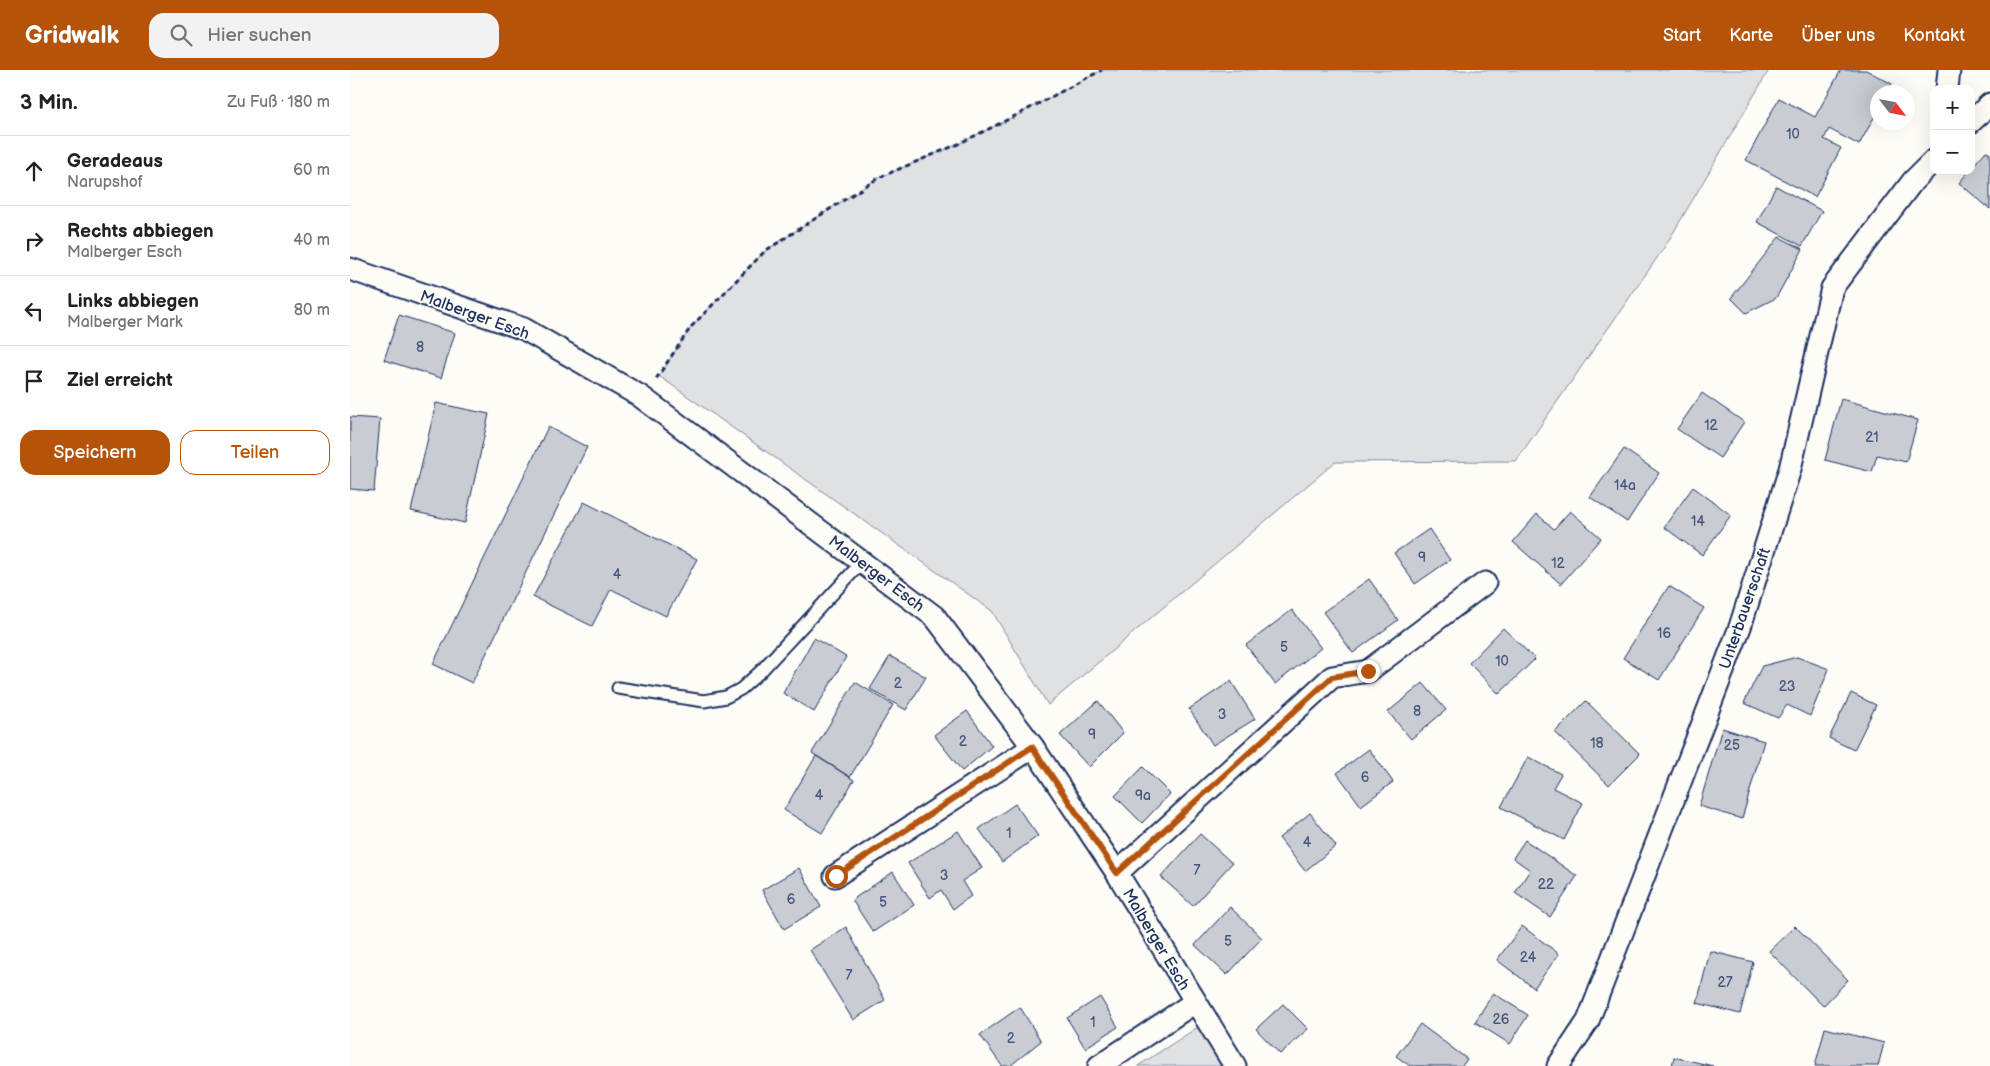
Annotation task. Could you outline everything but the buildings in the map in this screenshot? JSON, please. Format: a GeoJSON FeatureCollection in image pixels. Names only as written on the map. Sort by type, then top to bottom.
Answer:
{"type":"FeatureCollection","features":[{"type":"Feature","properties":{"kind":"street"},"geometry":{"type":"LineString","coordinates":[[1948,85],[1950,70]]}},
{"type":"Feature","properties":{"kind":"street"},"geometry":{"type":"LineString","coordinates":[[1975,118],[1990,104]]}},
{"type":"Feature","properties":{"kind":"street","name":"Unterbauerschaft"},"geometry":{"type":"LineString","coordinates":[[1558,1066],[1588,1021],[1740,627],[1790,469],[1832,288],[1913,180],[1930,164]]}},
{"type":"Feature","properties":{"kind":"street","name":"Malberger Esch"},"geometry":{"type":"LineString","coordinates":[[350,269],[524,329],[640,396],[935,617],[1032,747],[1117,873],[1235,1066]]}},
{"type":"Feature","properties":{"kind":"street"},"geometry":{"type":"LineString","coordinates":[[1117,873],[1332,677],[1368,671],[1485,583]]}},
{"type":"Feature","properties":{"kind":"street"},"geometry":{"type":"LineString","coordinates":[[836,876],[1032,747]]}},
{"type":"Feature","properties":{"kind":"street"},"geometry":{"type":"LineString","coordinates":[[1099,1066],[1195,1002]]}},
{"type":"Feature","properties":{"kind":"lane"},"geometry":{"type":"LineString","coordinates":[[618,688],[704,701],[726,697],[741,689],[761,672],[862,562]]}},
{"type":"Feature","properties":{"kind":"path"},"geometry":{"type":"LineString","coordinates":[[640,396],[659,376],[691,328],[765,251],[878,178],[1009,120],[1102,70]]}},
{"type":"Feature","properties":{"kind":"shaded area"},"geometry":{"type":"Polygon","coordinates":[[[1102,70],[1769,70],[1666,245],[1516,461],[1335,462],[1048,705],[992,611],[659,376],[691,327],[765,251],[878,178],[956,145],[1102,70]]]}},
{"type":"Feature","properties":{"kind":"shaded area"},"geometry":{"type":"Polygon","coordinates":[[[1201,1025],[1224,1066],[1138,1066],[1201,1025]]]}},
{"type":"Feature","properties":{"kind":"route"},"geometry":{"type":"LineString","coordinates":[[836,876],[1032,747],[1117,873],[1332,677],[1368,671]]}}]}
